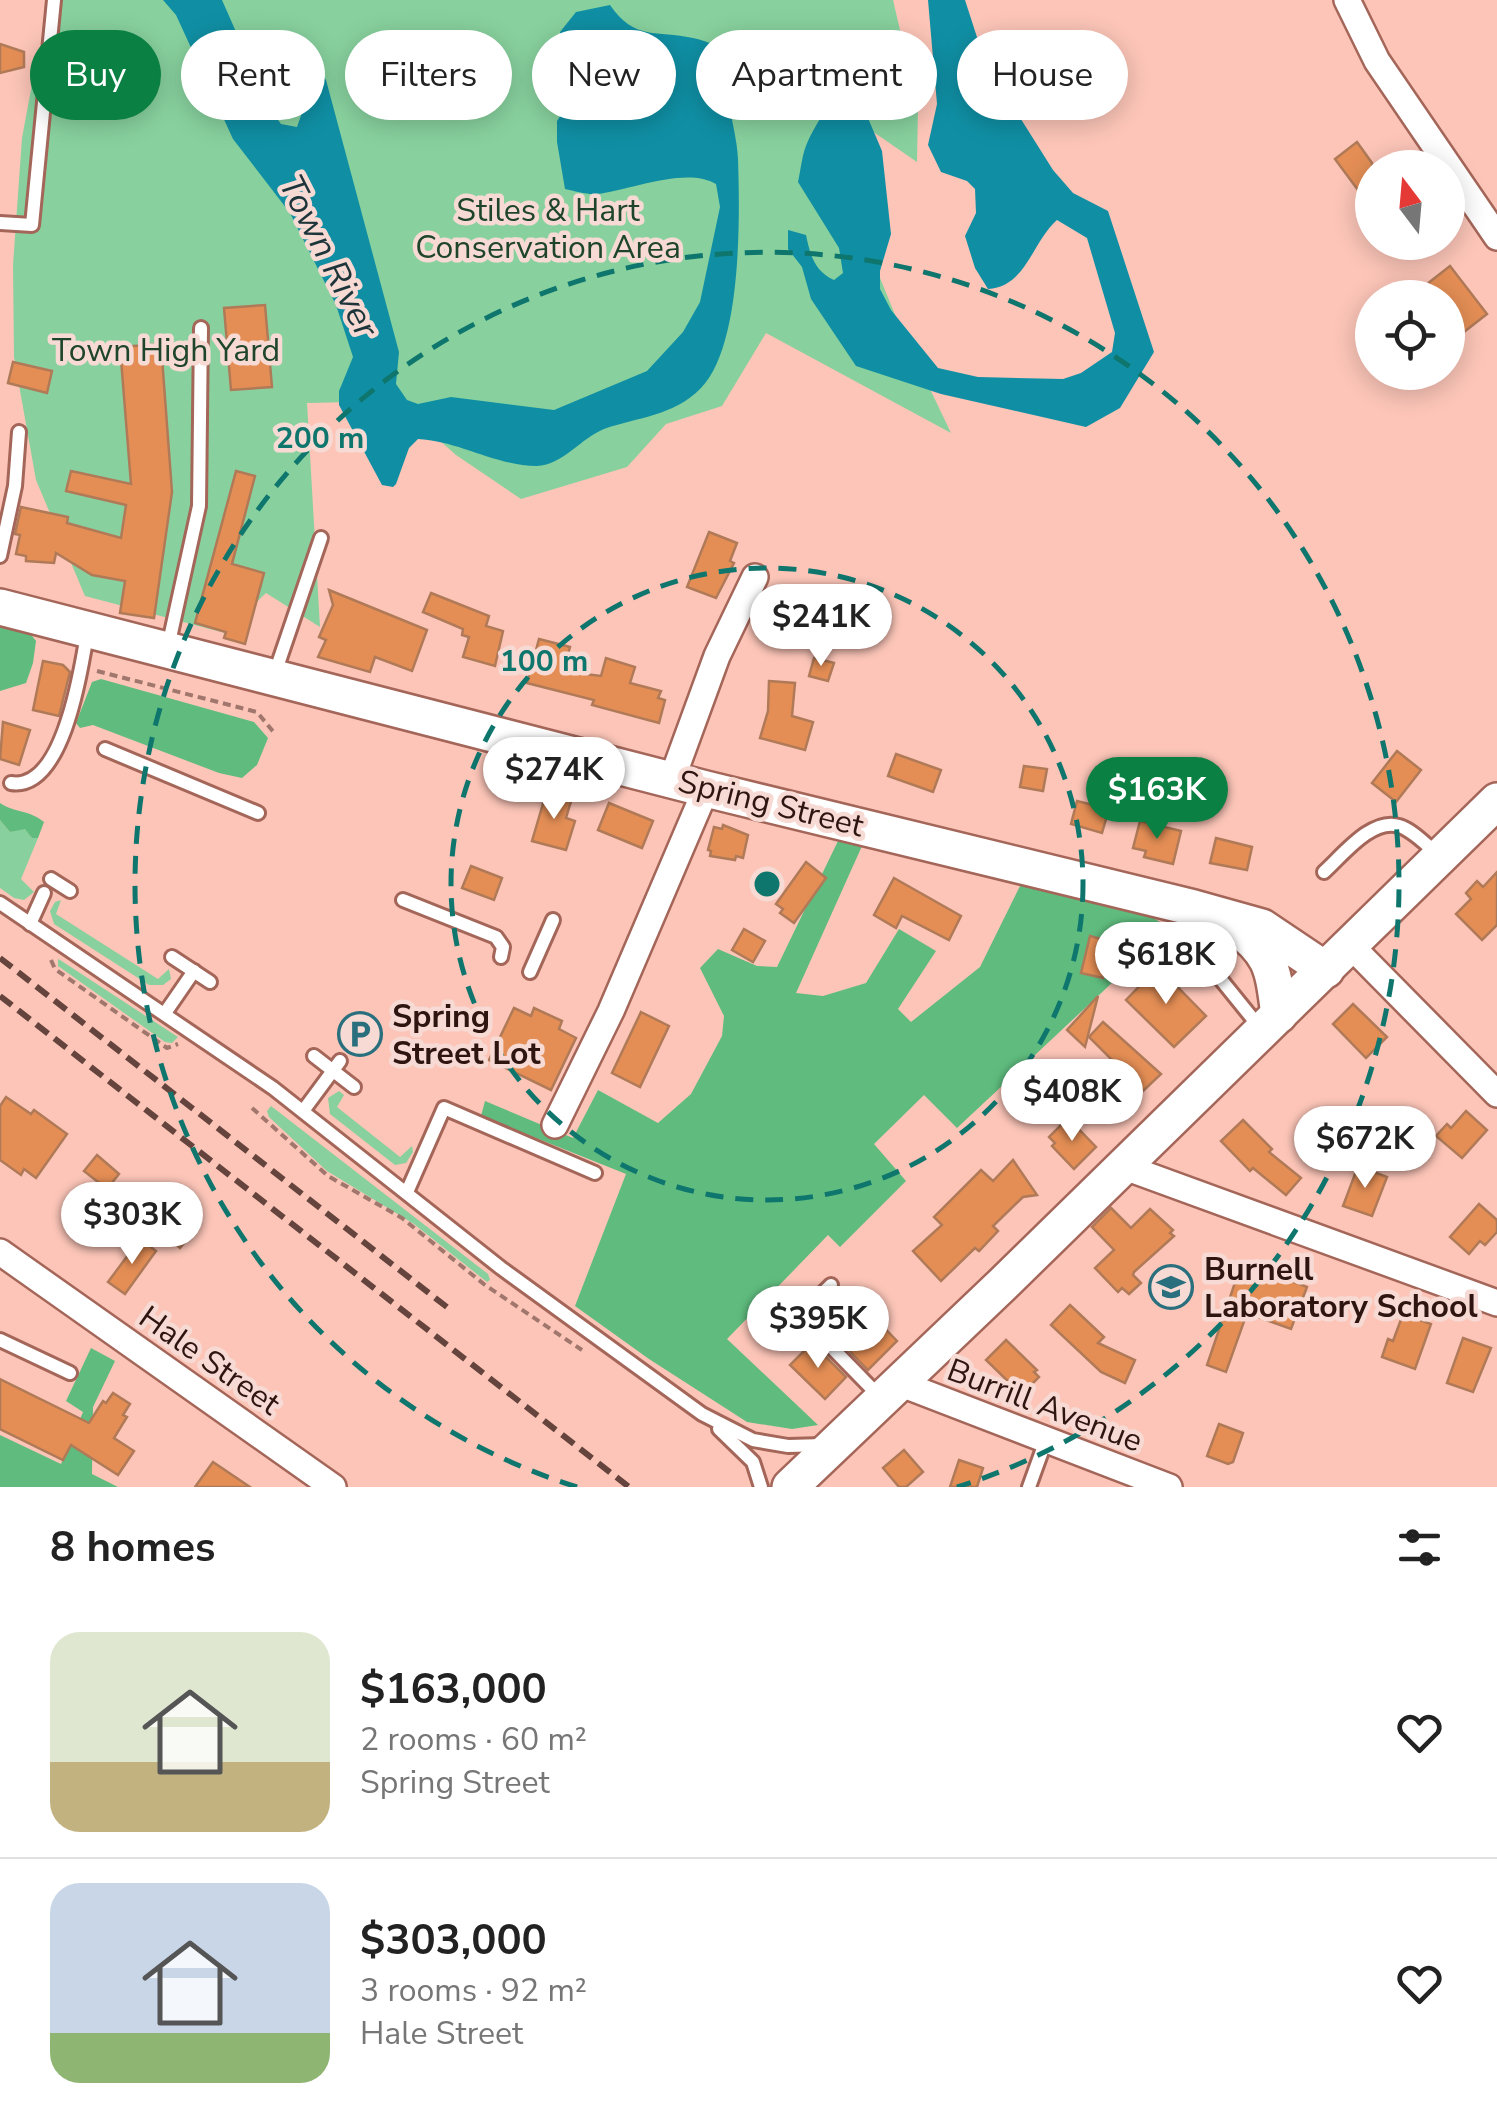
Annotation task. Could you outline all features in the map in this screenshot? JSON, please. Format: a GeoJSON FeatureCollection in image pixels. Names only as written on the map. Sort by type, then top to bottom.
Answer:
{"type":"FeatureCollection","features":[{"type":"Feature","properties":{"kind":"street"},"geometry":{"type":"LineString","coordinates":[[1347,0],[1378,60],[1497,237]]}},
{"type":"Feature","properties":{"kind":"street"},"geometry":{"type":"LineString","coordinates":[[672,779],[717,656],[755,578]]}},
{"type":"Feature","properties":{"kind":"street","name":"Spring Street"},"geometry":{"type":"LineString","coordinates":[[0,607],[706,789],[1198,909],[1250,912],[1283,920],[1318,935],[1340,957]]}},
{"type":"Feature","properties":{"kind":"street"},"geometry":{"type":"LineString","coordinates":[[555,1126],[611,1011],[706,789]]}},
{"type":"Feature","properties":{"kind":"street"},"geometry":{"type":"LineString","coordinates":[[790,1487],[1497,801]]}},
{"type":"Feature","properties":{"kind":"street"},"geometry":{"type":"LineString","coordinates":[[1198,909],[1264,950],[1274,978],[1270,1023]]}},
{"type":"Feature","properties":{"kind":"street"},"geometry":{"type":"LineString","coordinates":[[1340,957],[1497,1094]]}},
{"type":"Feature","properties":{"kind":"street"},"geometry":{"type":"LineString","coordinates":[[1122,1166],[1497,1303]]}},
{"type":"Feature","properties":{"kind":"street","name":"Hale Street"},"geometry":{"type":"LineString","coordinates":[[0,1252],[333,1487]]}},
{"type":"Feature","properties":{"kind":"street","name":"Burrill Avenue"},"geometry":{"type":"LineString","coordinates":[[891,1391],[1046,1440],[1168,1487]]}},
{"type":"Feature","properties":{"kind":"lane"},"geometry":{"type":"LineString","coordinates":[[0,224],[32,225],[54,0]]}},
{"type":"Feature","properties":{"kind":"lane"},"geometry":{"type":"LineString","coordinates":[[168,650],[200,492],[200,328]]}},
{"type":"Feature","properties":{"kind":"lane"},"geometry":{"type":"LineString","coordinates":[[0,556],[16,486],[19,432]]}},
{"type":"Feature","properties":{"kind":"lane"},"geometry":{"type":"LineString","coordinates":[[274,676],[320,538]]}},
{"type":"Feature","properties":{"kind":"lane"},"geometry":{"type":"LineString","coordinates":[[12,783],[32,782],[44,772],[55,752],[83,667],[87,630]]}},
{"type":"Feature","properties":{"kind":"lane"},"geometry":{"type":"LineString","coordinates":[[105,748],[258,813]]}},
{"type":"Feature","properties":{"kind":"lane"},"geometry":{"type":"LineString","coordinates":[[1324,872],[1375,828],[1390,824],[1402,826],[1441,856]]}},
{"type":"Feature","properties":{"kind":"lane"},"geometry":{"type":"LineString","coordinates":[[50,879],[70,891]]}},
{"type":"Feature","properties":{"kind":"lane"},"geometry":{"type":"LineString","coordinates":[[30,924],[44,893]]}},
{"type":"Feature","properties":{"kind":"lane"},"geometry":{"type":"LineString","coordinates":[[403,900],[496,937],[504,947],[502,957]]}},
{"type":"Feature","properties":{"kind":"lane"},"geometry":{"type":"LineString","coordinates":[[0,903],[303,1111],[516,1280],[702,1414],[752,1462],[760,1487]]}},
{"type":"Feature","properties":{"kind":"lane"},"geometry":{"type":"LineString","coordinates":[[1198,909],[1183,924],[1189,940],[1270,1023]]}},
{"type":"Feature","properties":{"kind":"lane"},"geometry":{"type":"LineString","coordinates":[[530,972],[553,920]]}},
{"type":"Feature","properties":{"kind":"lane"},"geometry":{"type":"LineString","coordinates":[[172,956],[210,982]]}},
{"type":"Feature","properties":{"kind":"lane"},"geometry":{"type":"LineString","coordinates":[[165,1013],[194,971]]}},
{"type":"Feature","properties":{"kind":"lane"},"geometry":{"type":"LineString","coordinates":[[314,1056],[337,1066],[354,1087]]}},
{"type":"Feature","properties":{"kind":"lane"},"geometry":{"type":"LineString","coordinates":[[303,1111],[337,1066]]}},
{"type":"Feature","properties":{"kind":"lane"},"geometry":{"type":"LineString","coordinates":[[407,1192],[444,1108],[595,1173]]}},
{"type":"Feature","properties":{"kind":"lane"},"geometry":{"type":"LineString","coordinates":[[417,1132],[430,1141]]}},
{"type":"Feature","properties":{"kind":"lane"},"geometry":{"type":"LineString","coordinates":[[775,1340],[830,1285]]}},
{"type":"Feature","properties":{"kind":"lane"},"geometry":{"type":"LineString","coordinates":[[800,1315],[891,1391]]}},
{"type":"Feature","properties":{"kind":"lane"},"geometry":{"type":"LineString","coordinates":[[0,1340],[70,1373]]}},
{"type":"Feature","properties":{"kind":"lane"},"geometry":{"type":"LineString","coordinates":[[702,1414],[753,1440],[788,1446],[832,1445]]}},
{"type":"Feature","properties":{"kind":"lane"},"geometry":{"type":"LineString","coordinates":[[1029,1487],[1046,1440]]}},
{"type":"Feature","properties":{"kind":"path"},"geometry":{"type":"LineString","coordinates":[[83,667],[257,712],[276,735]]}},
{"type":"Feature","properties":{"kind":"path"},"geometry":{"type":"LineString","coordinates":[[51,960],[55,969],[168,1048],[179,1042]]}},
{"type":"Feature","properties":{"kind":"path"},"geometry":{"type":"LineString","coordinates":[[252,1108],[328,1176],[402,1218],[508,1302],[586,1352]]}},
{"type":"Feature","properties":{"kind":"green space"},"geometry":{"type":"Polygon","coordinates":[[[58,0],[893,0],[900,30],[696,30],[696,120],[918,120],[917,162],[872,131],[860,229],[898,322],[951,433],[766,333],[722,406],[666,424],[627,467],[521,499],[456,455],[395,401],[307,403],[320,627],[266,593],[225,633],[85,596],[36,480],[14,357],[13,265],[22,138],[30,95],[30,120],[161,120],[161,30],[49,30],[58,0]]]}},
{"type":"Feature","properties":{"kind":"green space"},"geometry":{"type":"Polygon","coordinates":[[[0,625],[29,632],[36,641],[26,683],[0,691],[0,625]]]}},
{"type":"Feature","properties":{"kind":"green space"},"geometry":{"type":"Polygon","coordinates":[[[101,679],[254,722],[268,738],[257,765],[242,778],[93,725],[80,728],[76,723],[92,682],[101,679]]]}},
{"type":"Feature","properties":{"kind":"green space"},"geometry":{"type":"Polygon","coordinates":[[[0,803],[44,822],[38,838],[32,838],[25,829],[10,832],[0,820],[0,803]]]}},
{"type":"Feature","properties":{"kind":"green space"},"geometry":{"type":"Polygon","coordinates":[[[0,820],[10,832],[25,828],[32,838],[38,838],[21,879],[34,892],[24,900],[0,888],[0,820]]]}},
{"type":"Feature","properties":{"kind":"green space"},"geometry":{"type":"Polygon","coordinates":[[[838,841],[862,846],[796,993],[823,996],[866,983],[899,929],[936,951],[898,1009],[911,1022],[980,967],[1021,884],[1148,914],[1164,925],[1161,937],[957,1128],[924,1095],[874,1144],[906,1181],[840,1247],[828,1235],[727,1339],[818,1425],[792,1429],[747,1422],[575,1306],[626,1174],[481,1116],[485,1101],[573,1138],[598,1090],[658,1123],[691,1094],[722,1036],[724,1016],[700,968],[718,949],[757,966],[777,967],[838,841]]]}},
{"type":"Feature","properties":{"kind":"green space"},"geometry":{"type":"Polygon","coordinates":[[[61,900],[56,914],[158,979],[169,969],[171,979],[163,985],[149,985],[54,924],[50,911],[61,900]]]}},
{"type":"Feature","properties":{"kind":"green space"},"geometry":{"type":"Polygon","coordinates":[[[58,959],[178,1037],[172,1043],[165,1042],[58,966],[58,959]]]}},
{"type":"Feature","properties":{"kind":"green space"},"geometry":{"type":"Polygon","coordinates":[[[339,1091],[344,1095],[337,1107],[400,1157],[412,1146],[406,1163],[395,1165],[330,1114],[328,1098],[339,1091]]]}},
{"type":"Feature","properties":{"kind":"green space"},"geometry":{"type":"Polygon","coordinates":[[[271,1106],[488,1274],[490,1280],[487,1282],[414,1224],[327,1171],[269,1117],[267,1111],[271,1106]]]}},
{"type":"Feature","properties":{"kind":"green space"},"geometry":{"type":"Polygon","coordinates":[[[91,1348],[115,1361],[93,1407],[92,1474],[118,1487],[0,1487],[0,1435],[61,1464],[83,1412],[66,1401],[91,1348]]]}},
{"type":"Feature","properties":{"kind":"water"},"geometry":{"type":"Polygon","coordinates":[[[163,0],[222,0],[235,30],[183,30],[163,0]]]}},
{"type":"Feature","properties":{"kind":"water"},"geometry":{"type":"Polygon","coordinates":[[[928,0],[965,0],[975,30],[957,30],[957,120],[1022,120],[1053,170],[1073,193],[1108,211],[1154,352],[1120,408],[1086,427],[941,394],[856,366],[811,299],[802,267],[788,249],[788,230],[806,235],[817,267],[834,280],[843,273],[839,248],[798,182],[806,146],[820,120],[869,120],[882,151],[891,234],[880,271],[880,289],[891,310],[938,368],[978,377],[1063,379],[1081,373],[1112,352],[1115,333],[1087,238],[1057,220],[1020,272],[1001,286],[988,289],[975,268],[965,236],[976,213],[975,189],[967,181],[941,172],[928,145],[933,120],[937,120],[937,30],[931,30],[928,0]]]}},
{"type":"Feature","properties":{"kind":"water"},"geometry":{"type":"Polygon","coordinates":[[[610,5],[640,30],[562,30],[576,12],[610,5]]]}},
{"type":"Feature","properties":{"kind":"water","name":"Town River"},"geometry":{"type":"Polygon","coordinates":[[[676,36],[696,39],[696,120],[732,120],[738,159],[736,280],[724,343],[714,368],[701,388],[679,405],[604,429],[546,464],[522,465],[418,439],[409,448],[396,484],[382,485],[339,405],[339,391],[353,357],[336,305],[290,213],[233,139],[224,120],[278,120],[297,127],[299,120],[325,120],[325,79],[399,352],[396,384],[407,400],[418,404],[451,397],[554,410],[647,371],[683,332],[700,302],[720,207],[716,184],[690,177],[597,194],[565,189],[557,121],[676,120],[676,36]]]}},
{"type":"Feature","properties":{"kind":"building"},"geometry":{"type":"Polygon","coordinates":[[[0,44],[24,52],[24,67],[0,73],[0,44]]]}},
{"type":"Feature","properties":{"kind":"building"},"geometry":{"type":"Polygon","coordinates":[[[1357,142],[1363,150],[1355,150],[1355,186],[1335,159],[1357,142]]]}},
{"type":"Feature","properties":{"kind":"building"},"geometry":{"type":"Polygon","coordinates":[[[1450,266],[1461,280],[1432,280],[1450,266]]]}},
{"type":"Feature","properties":{"kind":"building"},"geometry":{"type":"Polygon","coordinates":[[[1465,285],[1487,314],[1465,331],[1465,285]]]}},
{"type":"Feature","properties":{"kind":"building"},"geometry":{"type":"Polygon","coordinates":[[[265,305],[272,387],[231,390],[224,308],[265,305]]]}},
{"type":"Feature","properties":{"kind":"building"},"geometry":{"type":"Polygon","coordinates":[[[161,344],[172,492],[154,618],[120,613],[125,581],[92,575],[56,553],[54,563],[26,561],[26,556],[16,554],[20,535],[15,534],[21,507],[68,517],[67,523],[121,538],[126,505],[66,491],[71,471],[131,484],[120,347],[161,344]]]}},
{"type":"Feature","properties":{"kind":"building"},"geometry":{"type":"Polygon","coordinates":[[[13,362],[52,371],[47,393],[8,383],[13,362]]]}},
{"type":"Feature","properties":{"kind":"building"},"geometry":{"type":"Polygon","coordinates":[[[236,471],[255,476],[232,564],[264,573],[245,644],[224,638],[226,632],[195,623],[236,471]]]}},
{"type":"Feature","properties":{"kind":"building"},"geometry":{"type":"Polygon","coordinates":[[[709,532],[737,543],[730,561],[734,563],[716,598],[687,587],[709,532]]]}},
{"type":"Feature","properties":{"kind":"building"},"geometry":{"type":"Polygon","coordinates":[[[329,590],[427,630],[412,671],[375,657],[370,672],[318,657],[326,640],[319,637],[333,605],[329,590]]]}},
{"type":"Feature","properties":{"kind":"building"},"geometry":{"type":"Polygon","coordinates":[[[431,593],[489,616],[486,626],[503,631],[495,666],[463,657],[469,637],[462,635],[463,629],[423,612],[431,593]]]}},
{"type":"Feature","properties":{"kind":"building"},"geometry":{"type":"Polygon","coordinates":[[[539,639],[570,647],[565,665],[571,667],[569,672],[601,676],[606,658],[635,667],[630,683],[661,691],[658,698],[665,700],[659,723],[592,705],[594,700],[527,683],[539,639]]]}},
{"type":"Feature","properties":{"kind":"building"},"geometry":{"type":"Polygon","coordinates":[[[814,658],[834,663],[828,681],[809,676],[814,658]]]}},
{"type":"Feature","properties":{"kind":"building"},"geometry":{"type":"Polygon","coordinates":[[[43,661],[63,665],[70,672],[59,716],[33,710],[43,661]]]}},
{"type":"Feature","properties":{"kind":"building"},"geometry":{"type":"Polygon","coordinates":[[[769,681],[795,683],[792,716],[813,722],[805,750],[760,738],[768,711],[769,681]]]}},
{"type":"Feature","properties":{"kind":"building"},"geometry":{"type":"Polygon","coordinates":[[[3,722],[30,730],[19,765],[0,759],[3,722]]]}},
{"type":"Feature","properties":{"kind":"building"},"geometry":{"type":"Polygon","coordinates":[[[1397,751],[1421,770],[1396,802],[1372,783],[1397,751]]]}},
{"type":"Feature","properties":{"kind":"building"},"geometry":{"type":"Polygon","coordinates":[[[896,754],[941,770],[933,792],[888,776],[896,754]]]}},
{"type":"Feature","properties":{"kind":"building"},"geometry":{"type":"Polygon","coordinates":[[[1024,766],[1047,769],[1043,791],[1020,787],[1024,766]]]}},
{"type":"Feature","properties":{"kind":"building"},"geometry":{"type":"Polygon","coordinates":[[[547,790],[572,798],[566,818],[575,821],[566,850],[532,841],[547,790]]]}},
{"type":"Feature","properties":{"kind":"building"},"geometry":{"type":"Polygon","coordinates":[[[1077,801],[1109,809],[1102,833],[1071,824],[1077,801]]]}},
{"type":"Feature","properties":{"kind":"building"},"geometry":{"type":"Polygon","coordinates":[[[609,803],[653,821],[642,848],[598,830],[609,803]]]}},
{"type":"Feature","properties":{"kind":"building"},"geometry":{"type":"Polygon","coordinates":[[[1140,821],[1181,831],[1173,864],[1144,857],[1146,851],[1133,848],[1140,821]]]}},
{"type":"Feature","properties":{"kind":"building"},"geometry":{"type":"Polygon","coordinates":[[[723,825],[748,835],[743,858],[710,856],[714,827],[722,829],[723,825]]]}},
{"type":"Feature","properties":{"kind":"building"},"geometry":{"type":"Polygon","coordinates":[[[1216,838],[1252,847],[1247,870],[1210,863],[1216,838]]]}},
{"type":"Feature","properties":{"kind":"building"},"geometry":{"type":"Polygon","coordinates":[[[806,862],[826,878],[794,923],[780,913],[783,909],[776,904],[806,862]]]}},
{"type":"Feature","properties":{"kind":"building"},"geometry":{"type":"Polygon","coordinates":[[[471,866],[502,878],[494,900],[462,888],[471,866]]]}},
{"type":"Feature","properties":{"kind":"building"},"geometry":{"type":"Polygon","coordinates":[[[1497,872],[1497,925],[1482,940],[1456,914],[1471,899],[1466,893],[1477,881],[1483,887],[1497,872]]]}},
{"type":"Feature","properties":{"kind":"building"},"geometry":{"type":"Polygon","coordinates":[[[894,878],[961,916],[949,940],[902,916],[896,928],[874,915],[894,878]]]}},
{"type":"Feature","properties":{"kind":"building"},"geometry":{"type":"Polygon","coordinates":[[[744,929],[765,941],[753,962],[732,950],[744,929]]]}},
{"type":"Feature","properties":{"kind":"building"},"geometry":{"type":"Polygon","coordinates":[[[1090,936],[1112,942],[1103,978],[1081,973],[1090,936]]]}},
{"type":"Feature","properties":{"kind":"building"},"geometry":{"type":"Polygon","coordinates":[[[1158,967],[1206,1016],[1174,1047],[1126,1000],[1158,967]]]}},
{"type":"Feature","properties":{"kind":"building"},"geometry":{"type":"Polygon","coordinates":[[[1098,996],[1085,1047],[1067,1030],[1098,996]]]}},
{"type":"Feature","properties":{"kind":"building"},"geometry":{"type":"Polygon","coordinates":[[[1353,1004],[1387,1037],[1366,1058],[1333,1024],[1353,1004]]]}},
{"type":"Feature","properties":{"kind":"building"},"geometry":{"type":"Polygon","coordinates":[[[514,1008],[531,1016],[534,1008],[562,1021],[559,1029],[576,1038],[551,1090],[489,1060],[514,1008]]]}},
{"type":"Feature","properties":{"kind":"building"},"geometry":{"type":"Polygon","coordinates":[[[641,1012],[669,1026],[640,1087],[612,1073],[641,1012]]]}},
{"type":"Feature","properties":{"kind":"building"},"geometry":{"type":"Polygon","coordinates":[[[1103,1022],[1161,1074],[1143,1091],[1089,1037],[1103,1022]]]}},
{"type":"Feature","properties":{"kind":"building"},"geometry":{"type":"Polygon","coordinates":[[[6,1097],[31,1114],[34,1110],[67,1134],[36,1178],[24,1169],[21,1175],[0,1160],[0,1106],[6,1097]]]}},
{"type":"Feature","properties":{"kind":"building"},"geometry":{"type":"Polygon","coordinates":[[[1466,1111],[1487,1130],[1462,1158],[1436,1136],[1447,1124],[1451,1128],[1466,1111]]]}},
{"type":"Feature","properties":{"kind":"building"},"geometry":{"type":"Polygon","coordinates":[[[1068,1118],[1096,1147],[1074,1169],[1052,1146],[1055,1143],[1049,1137],[1068,1118]]]}},
{"type":"Feature","properties":{"kind":"building"},"geometry":{"type":"Polygon","coordinates":[[[1243,1120],[1272,1149],[1269,1152],[1301,1178],[1286,1195],[1253,1168],[1250,1171],[1221,1141],[1243,1120]]]}},
{"type":"Feature","properties":{"kind":"building"},"geometry":{"type":"Polygon","coordinates":[[[1397,1126],[1417,1146],[1402,1162],[1381,1143],[1397,1126]]]}},
{"type":"Feature","properties":{"kind":"building"},"geometry":{"type":"Polygon","coordinates":[[[97,1155],[119,1174],[107,1189],[84,1171],[97,1155]]]}},
{"type":"Feature","properties":{"kind":"building"},"geometry":{"type":"Polygon","coordinates":[[[1013,1160],[1037,1195],[1023,1197],[993,1226],[998,1231],[979,1251],[975,1248],[941,1281],[913,1251],[942,1225],[934,1217],[981,1170],[993,1181],[1013,1160]]]}},
{"type":"Feature","properties":{"kind":"building"},"geometry":{"type":"Polygon","coordinates":[[[1358,1166],[1387,1177],[1372,1216],[1343,1206],[1358,1166]]]}},
{"type":"Feature","properties":{"kind":"building"},"geometry":{"type":"Polygon","coordinates":[[[1479,1204],[1497,1220],[1497,1232],[1485,1245],[1480,1241],[1469,1254],[1450,1237],[1479,1204]]]}},
{"type":"Feature","properties":{"kind":"building"},"geometry":{"type":"Polygon","coordinates":[[[1111,1208],[1131,1228],[1150,1209],[1173,1230],[1170,1233],[1174,1236],[1134,1272],[1141,1283],[1129,1294],[1122,1288],[1118,1292],[1095,1268],[1114,1250],[1092,1227],[1111,1208]]]}},
{"type":"Feature","properties":{"kind":"building"},"geometry":{"type":"Polygon","coordinates":[[[181,1220],[194,1231],[180,1248],[166,1236],[181,1220]]]}},
{"type":"Feature","properties":{"kind":"building"},"geometry":{"type":"Polygon","coordinates":[[[140,1239],[156,1251],[125,1294],[108,1282],[140,1239]]]}},
{"type":"Feature","properties":{"kind":"building"},"geometry":{"type":"Polygon","coordinates":[[[1242,1262],[1307,1287],[1291,1329],[1247,1313],[1226,1372],[1207,1365],[1242,1262]]]}},
{"type":"Feature","properties":{"kind":"building"},"geometry":{"type":"Polygon","coordinates":[[[855,1298],[897,1341],[868,1370],[836,1337],[845,1328],[834,1317],[855,1298]]]}},
{"type":"Feature","properties":{"kind":"building"},"geometry":{"type":"Polygon","coordinates":[[[1070,1305],[1104,1337],[1098,1343],[1135,1360],[1125,1383],[1101,1372],[1051,1325],[1070,1305]]]}},
{"type":"Feature","properties":{"kind":"building"},"geometry":{"type":"Polygon","coordinates":[[[1403,1314],[1431,1324],[1415,1369],[1382,1357],[1403,1314]]]}},
{"type":"Feature","properties":{"kind":"building"},"geometry":{"type":"Polygon","coordinates":[[[1463,1338],[1491,1348],[1473,1392],[1447,1383],[1463,1338]]]}},
{"type":"Feature","properties":{"kind":"building"},"geometry":{"type":"Polygon","coordinates":[[[1006,1340],[1037,1370],[1034,1372],[1039,1377],[1026,1390],[1021,1386],[1017,1390],[986,1360],[1006,1340]]]}},
{"type":"Feature","properties":{"kind":"building"},"geometry":{"type":"Polygon","coordinates":[[[812,1343],[846,1377],[825,1399],[790,1365],[812,1343]]]}},
{"type":"Feature","properties":{"kind":"building"},"geometry":{"type":"Polygon","coordinates":[[[0,1379],[89,1423],[113,1393],[130,1404],[114,1438],[134,1451],[118,1475],[71,1445],[63,1460],[0,1429],[0,1379]]]}},
{"type":"Feature","properties":{"kind":"building"},"geometry":{"type":"Polygon","coordinates":[[[1219,1424],[1243,1433],[1233,1462],[1228,1464],[1207,1456],[1219,1424]]]}},
{"type":"Feature","properties":{"kind":"building"},"geometry":{"type":"Polygon","coordinates":[[[904,1450],[923,1472],[906,1487],[899,1487],[883,1468],[904,1450]]]}},
{"type":"Feature","properties":{"kind":"building"},"geometry":{"type":"Polygon","coordinates":[[[959,1460],[983,1468],[977,1487],[950,1487],[959,1460]]]}},
{"type":"Feature","properties":{"kind":"building"},"geometry":{"type":"Polygon","coordinates":[[[213,1462],[250,1487],[195,1487],[213,1462]]]}},
{"type":"Feature","properties":{"kind":"railway"},"geometry":{"type":"LineString","coordinates":[[0,958],[452,1311]]}},
{"type":"Feature","properties":{"kind":"railway"},"geometry":{"type":"LineString","coordinates":[[0,996],[629,1487]]}},
{"type":"Feature","properties":{"kind":"place","name":"Spring Street Lot"},"geometry":{"type":"Point","coordinates":[360,1034]}},
{"type":"Feature","properties":{"kind":"place","name":"Burnell Laboratory School"},"geometry":{"type":"Point","coordinates":[1171,1287]}},
{"type":"Feature","properties":{"kind":"park label","name":"Stiles & Hart Conservation Area"},"geometry":{"type":"Point","coordinates":[548,228]}},
{"type":"Feature","properties":{"kind":"park label","name":"Town High Yard"},"geometry":{"type":"Point","coordinates":[166,350]}}]}
